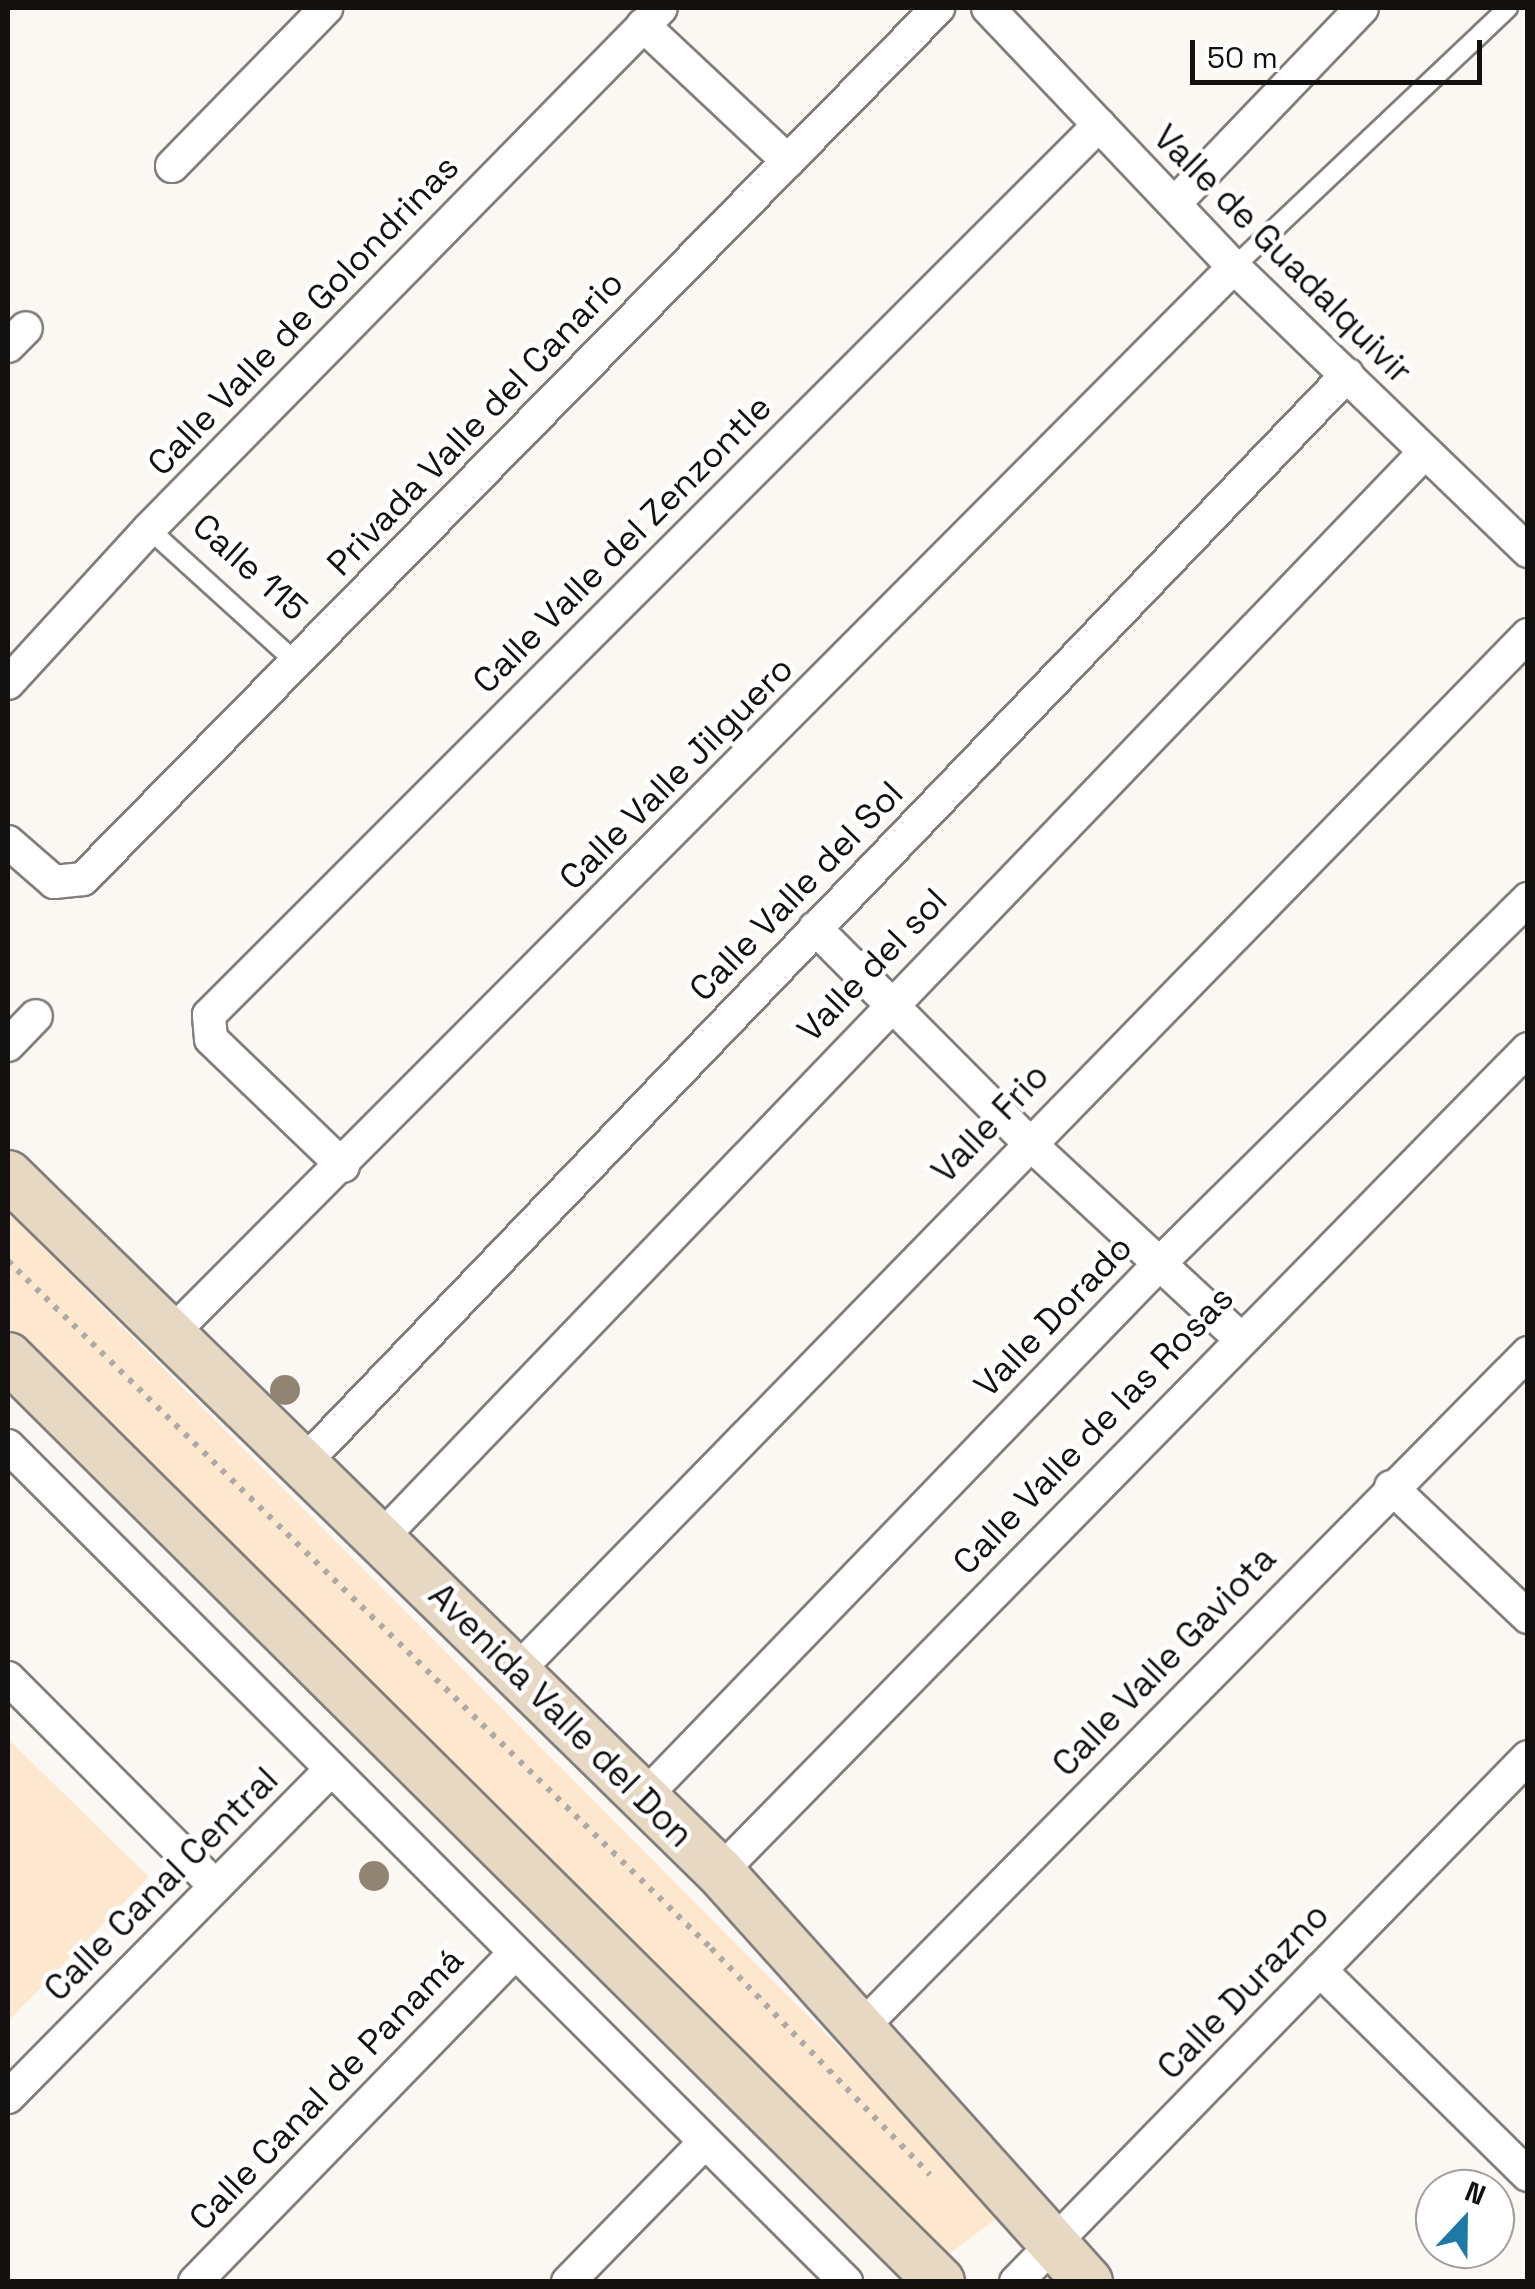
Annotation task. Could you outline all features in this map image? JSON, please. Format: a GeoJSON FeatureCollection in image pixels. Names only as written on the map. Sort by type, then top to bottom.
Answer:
{"type":"FeatureCollection","features":[{"type":"Feature","properties":{"kind":"street"},"geometry":{"type":"LineString","coordinates":[[172,166],[326,8]]}},
{"type":"Feature","properties":{"kind":"street","name":"Privada Valle del Canario"},"geometry":{"type":"LineString","coordinates":[[8,842],[44,876],[66,885],[83,879],[938,8]]}},
{"type":"Feature","properties":{"kind":"street","name":"Valle de Guadalquivir"},"geometry":{"type":"LineString","coordinates":[[988,8],[1234,267],[1528,551]]}},
{"type":"Feature","properties":{"kind":"street"},"geometry":{"type":"LineString","coordinates":[[1175,203],[1362,8]]}},
{"type":"Feature","properties":{"kind":"street"},"geometry":{"type":"LineString","coordinates":[[652,16],[788,161]]}},
{"type":"Feature","properties":{"kind":"street","name":"Calle Valle de Golondrinas"},"geometry":{"type":"LineString","coordinates":[[8,683],[150,528],[652,16]]}},
{"type":"Feature","properties":{"kind":"street","name":"Calle Valle del Zenzontle"},"geometry":{"type":"LineString","coordinates":[[343,1166],[211,1039],[205,1024],[216,1006],[1099,125]]}},
{"type":"Feature","properties":{"kind":"street","name":"Calle Valle Jilguero"},"geometry":{"type":"LineString","coordinates":[[172,1333],[343,1166],[1234,267]]}},
{"type":"Feature","properties":{"kind":"street","name":"Calle Valle del Sol"},"geometry":{"type":"LineString","coordinates":[[304,1464],[1347,375]]}},
{"type":"Feature","properties":{"kind":"street","name":"Valle del sol"},"geometry":{"type":"LineString","coordinates":[[381,1538],[889,1004],[1425,452]]}},
{"type":"Feature","properties":{"kind":"street","name":"Valle Frio"},"geometry":{"type":"LineString","coordinates":[[516,1672],[1028,1141],[1528,635]]}},
{"type":"Feature","properties":{"kind":"street","name":"Valle Dorado"},"geometry":{"type":"LineString","coordinates":[[644,1797],[1162,1262],[1528,899]]}},
{"type":"Feature","properties":{"kind":"street"},"geometry":{"type":"LineString","coordinates":[[815,928],[1028,1141],[1239,1337]]}},
{"type":"Feature","properties":{"kind":"street"},"geometry":{"type":"LineString","coordinates":[[8,1045],[36,1016]]}},
{"type":"Feature","properties":{"kind":"street","name":"Calle Valle de las Rosas"},"geometry":{"type":"LineString","coordinates":[[720,1872],[1239,1337],[1528,1049]]}},
{"type":"Feature","properties":{"kind":"street","name":"Avenida Valle del Don"},"geometry":{"type":"LineString","coordinates":[[8,1174],[720,1872],[1088,2282]]}},
{"type":"Feature","properties":{"kind":"street","name":"Calle Valle Gaviota"},"geometry":{"type":"LineString","coordinates":[[861,2028],[1391,1487],[1528,1353]]}},
{"type":"Feature","properties":{"kind":"street"},"geometry":{"type":"LineString","coordinates":[[8,1357],[940,2282]]}},
{"type":"Feature","properties":{"kind":"street"},"geometry":{"type":"LineString","coordinates":[[8,1446],[846,2282]]}},
{"type":"Feature","properties":{"kind":"street"},"geometry":{"type":"LineString","coordinates":[[1391,1487],[1528,1616]]}},
{"type":"Feature","properties":{"kind":"street"},"geometry":{"type":"LineString","coordinates":[[8,1678],[214,1885]]}},
{"type":"Feature","properties":{"kind":"street","name":"Calle Durazno"},"geometry":{"type":"LineString","coordinates":[[1016,2282],[1528,1757]]}},
{"type":"Feature","properties":{"kind":"street","name":"Calle Canal Central"},"geometry":{"type":"LineString","coordinates":[[8,2097],[331,1770]]}},
{"type":"Feature","properties":{"kind":"street","name":"Calle Canal de Panamá"},"geometry":{"type":"LineString","coordinates":[[195,2282],[515,1952]]}},
{"type":"Feature","properties":{"kind":"street"},"geometry":{"type":"LineString","coordinates":[[1320,1970],[1528,2175]]}},
{"type":"Feature","properties":{"kind":"street"},"geometry":{"type":"LineString","coordinates":[[568,2282],[705,2142]]}},
{"type":"Feature","properties":{"kind":"lane"},"geometry":{"type":"LineString","coordinates":[[1234,267],[1508,8]]}},
{"type":"Feature","properties":{"kind":"lane","name":"Calle 115"},"geometry":{"type":"LineString","coordinates":[[150,528],[298,664]]}},
{"type":"Feature","properties":{"kind":"path"},"geometry":{"type":"LineString","coordinates":[[8,1261],[711,1948],[941,2187]]}},
{"type":"Feature","properties":{"kind":"shaded area"},"geometry":{"type":"Polygon","coordinates":[[[8,1212],[1004,2213],[946,2256],[8,1331],[8,1212]]]}},
{"type":"Feature","properties":{"kind":"shaded area"},"geometry":{"type":"Polygon","coordinates":[[[8,1739],[149,1877],[8,2021],[8,1739]]]}}]}
